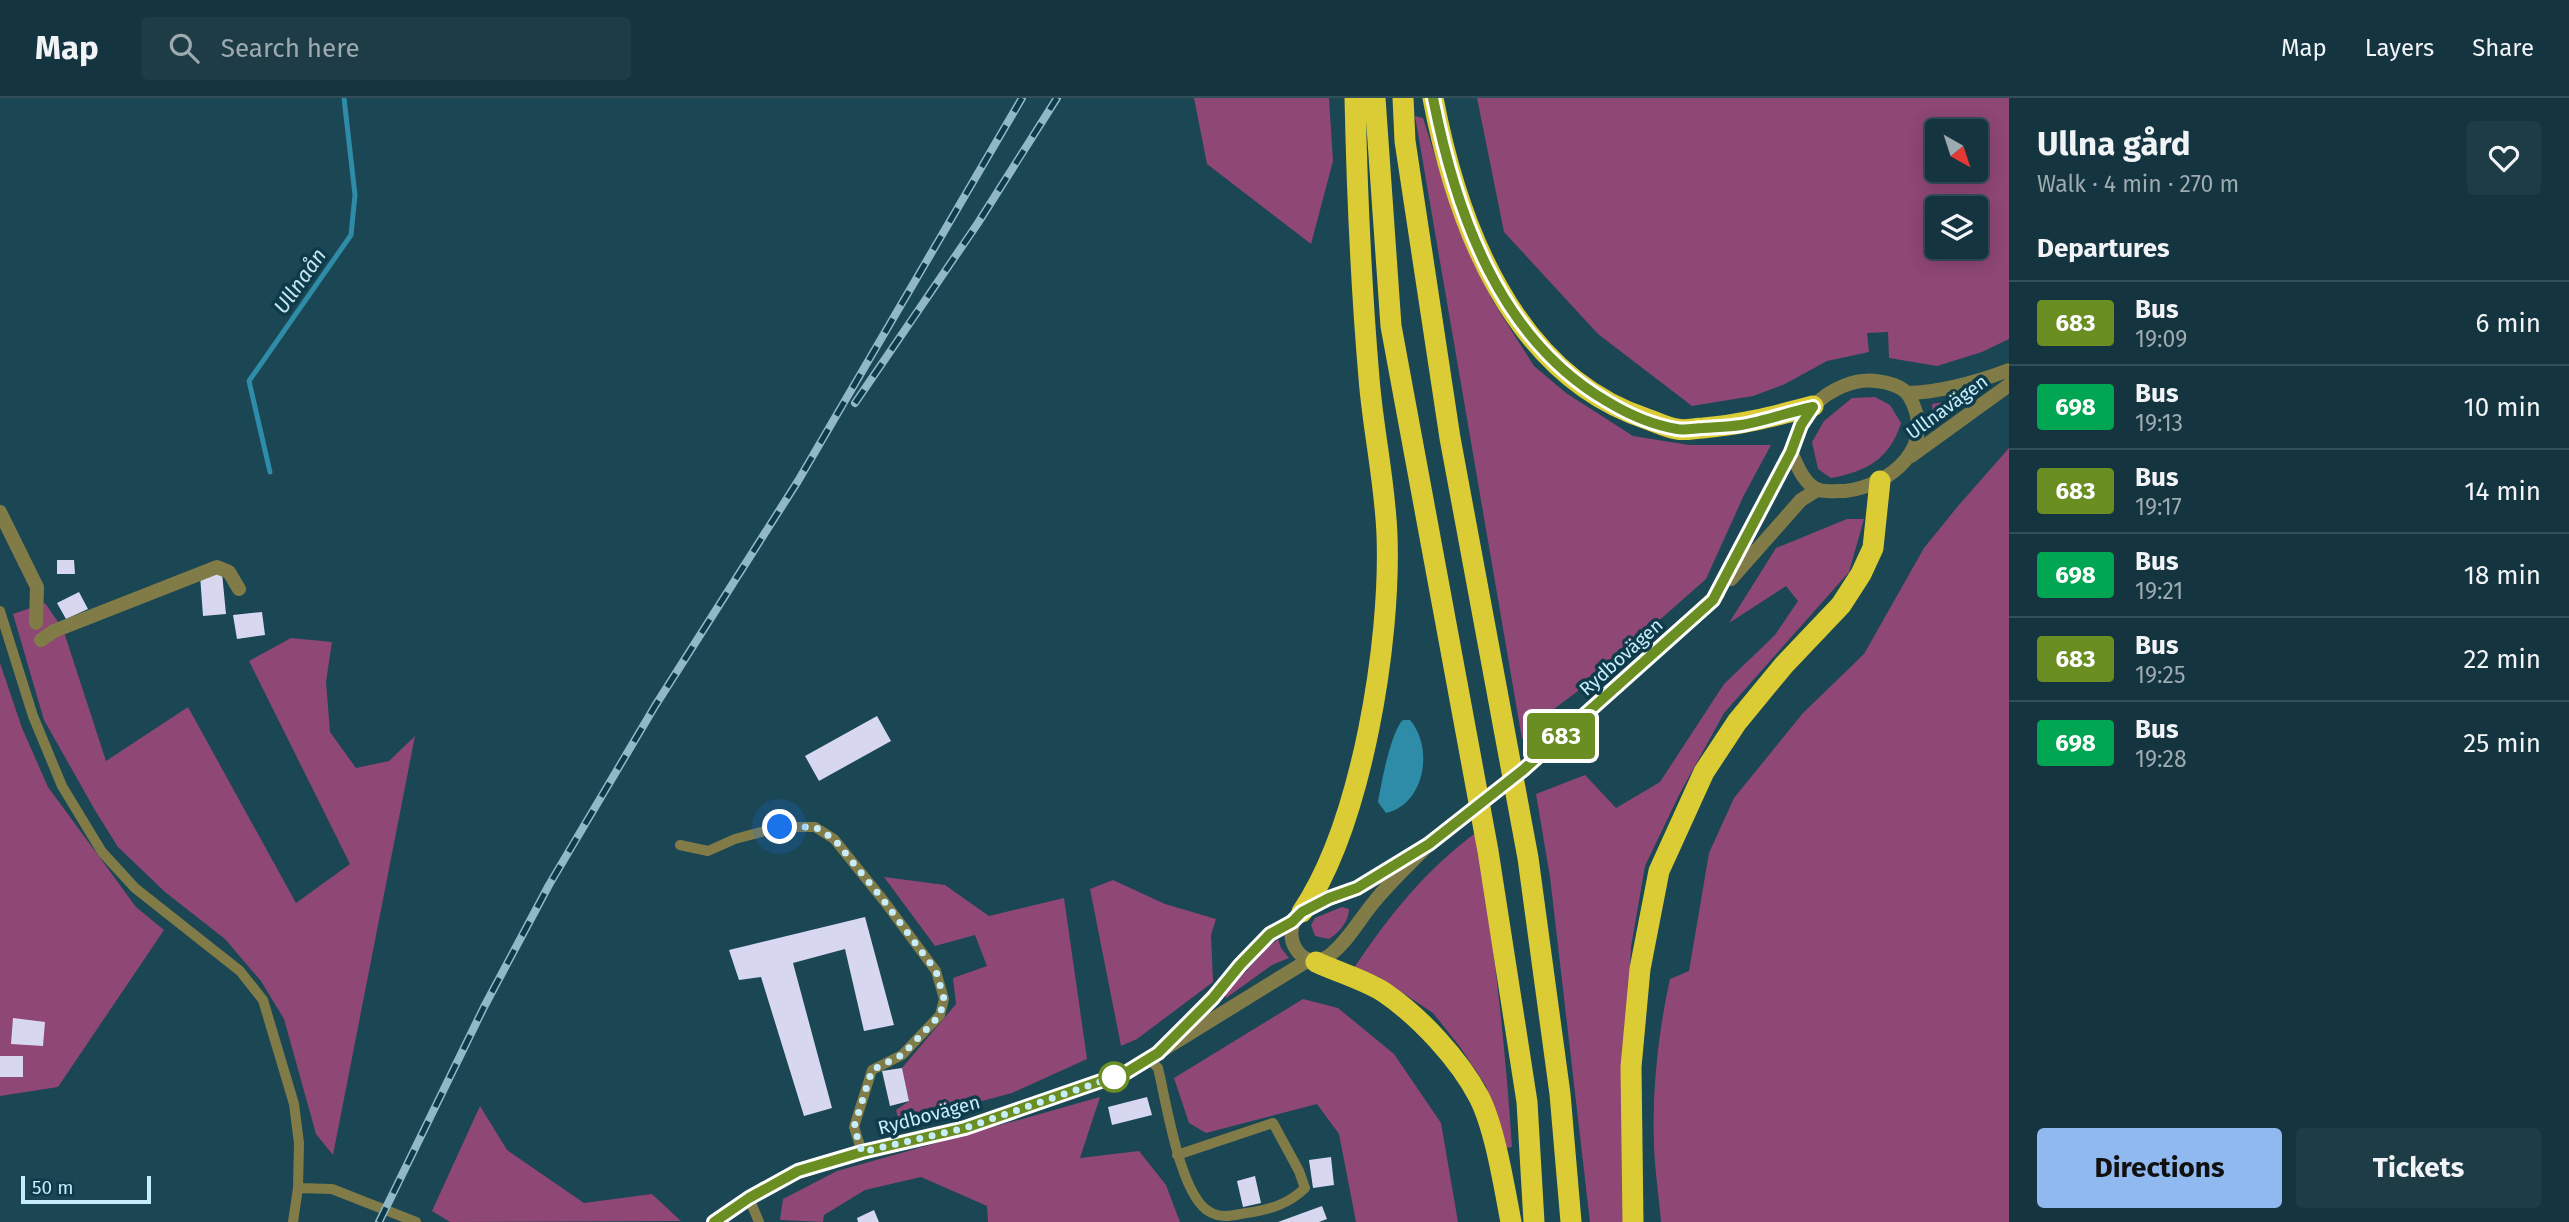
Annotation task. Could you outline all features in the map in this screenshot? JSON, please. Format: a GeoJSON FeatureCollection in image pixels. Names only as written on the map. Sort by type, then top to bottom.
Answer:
{"type":"FeatureCollection","features":[{"type":"Feature","properties":{"kind":"highway"},"geometry":{"type":"LineString","coordinates":[[1297,917],[1316,892],[1352,795],[1378,676],[1387,593],[1387,534],[1364,314],[1355,98]]}},
{"type":"Feature","properties":{"kind":"highway"},"geometry":{"type":"LineString","coordinates":[[1375,98],[1391,326],[1488,850],[1527,1102],[1534,1222]]}},
{"type":"Feature","properties":{"kind":"highway"},"geometry":{"type":"LineString","coordinates":[[1403,98],[1405,141],[1450,438],[1528,858],[1560,1094],[1571,1222]]}},
{"type":"Feature","properties":{"kind":"highway"},"geometry":{"type":"LineString","coordinates":[[1433,98],[1439,131],[1462,211],[1496,286],[1526,330],[1560,368],[1591,392],[1627,413],[1678,430],[1741,425],[1813,407]]}},
{"type":"Feature","properties":{"kind":"highway"},"geometry":{"type":"LineString","coordinates":[[1633,1222],[1631,1067],[1640,969],[1659,870],[1703,772],[1737,722],[1784,665],[1841,604],[1861,574],[1873,548],[1880,481]]}},
{"type":"Feature","properties":{"kind":"highway"},"geometry":{"type":"LineString","coordinates":[[1312,961],[1383,991],[1421,1021],[1452,1058],[1479,1097],[1494,1142],[1511,1222]]}},
{"type":"Feature","properties":{"kind":"street","name":"Ullnavägen"},"geometry":{"type":"LineString","coordinates":[[1907,393],[1931,392],[1986,379],[2009,370]]}},
{"type":"Feature","properties":{"kind":"street"},"geometry":{"type":"LineString","coordinates":[[1873,380],[1891,383],[1907,393],[1916,412],[1916,443],[1895,472],[1862,489],[1838,491],[1818,490],[1803,475],[1791,452],[1801,425],[1824,396],[1856,382],[1873,380]]}},
{"type":"Feature","properties":{"kind":"street","name":"Ullnavägen"},"geometry":{"type":"LineString","coordinates":[[1907,459],[2009,385]]}},
{"type":"Feature","properties":{"kind":"street","name":"Rydbovägen"},"geometry":{"type":"LineString","coordinates":[[1713,600],[1791,452]]}},
{"type":"Feature","properties":{"kind":"street","name":"Rydbovägen"},"geometry":{"type":"LineString","coordinates":[[1523,770],[1713,600],[1779,523],[1801,500],[1818,490]]}},
{"type":"Feature","properties":{"kind":"street"},"geometry":{"type":"LineString","coordinates":[[0,512],[37,587],[36,623]]}},
{"type":"Feature","properties":{"kind":"street"},"geometry":{"type":"LineString","coordinates":[[41,640],[54,631],[217,568],[229,572],[239,589]]}},
{"type":"Feature","properties":{"kind":"street","name":"Rydbovägen"},"geometry":{"type":"LineString","coordinates":[[1154,1056],[1213,998],[1270,934],[1329,898],[1357,888],[1429,844],[1468,813]]}},
{"type":"Feature","properties":{"kind":"street","name":"Rydbovägen"},"geometry":{"type":"LineString","coordinates":[[714,1222],[749,1198],[798,1171],[862,1152],[965,1128],[1127,1072],[1312,961],[1335,951],[1374,901],[1429,844]]}},
{"type":"Feature","properties":{"kind":"street"},"geometry":{"type":"LineString","coordinates":[[1297,917],[1291,936],[1297,950],[1312,961]]}},
{"type":"Feature","properties":{"kind":"lane"},"geometry":{"type":"LineString","coordinates":[[0,611],[33,716],[62,786],[102,852],[135,888],[240,971],[263,1000],[294,1104],[299,1143],[298,1188],[293,1222]]}},
{"type":"Feature","properties":{"kind":"lane"},"geometry":{"type":"LineString","coordinates":[[680,845],[708,852],[735,839],[780,827],[815,827],[834,839],[936,971],[944,999],[940,1015],[902,1055],[872,1070],[854,1127],[862,1152]]}},
{"type":"Feature","properties":{"kind":"lane"},"geometry":{"type":"LineString","coordinates":[[1154,1056],[1177,1156],[1196,1200],[1208,1212],[1223,1217],[1265,1210],[1294,1199],[1304,1188],[1299,1171],[1273,1123],[1177,1156]]}},
{"type":"Feature","properties":{"kind":"lane"},"geometry":{"type":"LineString","coordinates":[[298,1188],[332,1189],[416,1222]]}},
{"type":"Feature","properties":{"kind":"lane"},"geometry":{"type":"LineString","coordinates":[[749,1198],[760,1222]]}},
{"type":"Feature","properties":{"kind":"shaded area"},"geometry":{"type":"Polygon","coordinates":[[[1194,98],[1329,98],[1333,161],[1311,244],[1207,164],[1194,98]]]}},
{"type":"Feature","properties":{"kind":"shaded area"},"geometry":{"type":"Polygon","coordinates":[[[1477,98],[2009,98],[2009,339],[1982,352],[1937,366],[1889,358],[1888,332],[1867,333],[1869,352],[1827,361],[1785,384],[1753,396],[1692,406],[1598,334],[1504,232],[1477,98]]]}},
{"type":"Feature","properties":{"kind":"shaded area"},"geometry":{"type":"Polygon","coordinates":[[[1415,116],[1423,118],[1452,210],[1492,300],[1534,366],[1566,393],[1633,436],[1689,445],[1771,445],[1744,495],[1706,579],[1586,685],[1531,726],[1522,739],[1415,116]]]}},
{"type":"Feature","properties":{"kind":"shaded area"},"geometry":{"type":"Polygon","coordinates":[[[1974,390],[1976,395],[1934,428],[1932,404],[1948,401],[1974,390]]]}},
{"type":"Feature","properties":{"kind":"shaded area"},"geometry":{"type":"Polygon","coordinates":[[[1875,397],[1890,405],[1901,423],[1896,436],[1875,462],[1855,472],[1831,478],[1818,469],[1812,442],[1824,421],[1852,398],[1875,397]]]}},
{"type":"Feature","properties":{"kind":"shaded area"},"geometry":{"type":"Polygon","coordinates":[[[2009,448],[2009,1222],[1661,1222],[1654,1125],[1659,1041],[1670,979],[1689,971],[1709,853],[1734,798],[1803,713],[1864,654],[1924,548],[2009,448]]]}},
{"type":"Feature","properties":{"kind":"shaded area"},"geometry":{"type":"Polygon","coordinates":[[[1847,519],[1864,519],[1849,572],[1724,713],[1679,795],[1645,866],[1631,947],[1623,1118],[1624,1222],[1590,1222],[1550,877],[1536,794],[1585,775],[1616,808],[1660,782],[1724,684],[1775,635],[1798,601],[1786,586],[1729,623],[1776,548],[1847,519]]]}},
{"type":"Feature","properties":{"kind":"shaded area"},"geometry":{"type":"Polygon","coordinates":[[[45,603],[63,629],[106,761],[188,707],[296,903],[350,864],[249,661],[291,638],[332,642],[326,682],[330,732],[356,768],[389,761],[415,736],[333,1155],[316,1134],[284,1019],[261,981],[225,939],[165,892],[118,847],[44,720],[13,614],[45,603]]]}},
{"type":"Feature","properties":{"kind":"shaded area"},"geometry":{"type":"Polygon","coordinates":[[[0,663],[22,728],[48,787],[136,907],[164,930],[58,1087],[0,1096],[0,663]]]}},
{"type":"Feature","properties":{"kind":"shaded area"},"geometry":{"type":"Polygon","coordinates":[[[1477,832],[1506,1068],[1512,1147],[1505,1148],[1486,1086],[1433,1013],[1379,977],[1354,968],[1380,930],[1409,895],[1458,846],[1477,832]]]}},
{"type":"Feature","properties":{"kind":"shaded area"},"geometry":{"type":"Polygon","coordinates":[[[884,877],[945,885],[989,916],[1064,898],[1087,1059],[1012,1093],[899,1123],[896,1110],[909,1101],[902,1068],[956,1004],[953,978],[987,966],[975,935],[935,946],[884,877]]]}},
{"type":"Feature","properties":{"kind":"shaded area"},"geometry":{"type":"Polygon","coordinates":[[[1113,880],[1165,904],[1216,919],[1211,935],[1213,982],[1137,1039],[1121,1046],[1090,889],[1113,880]]]}},
{"type":"Feature","properties":{"kind":"shaded area"},"geometry":{"type":"Polygon","coordinates":[[[1342,907],[1349,909],[1340,930],[1329,939],[1315,936],[1311,925],[1315,918],[1342,907]]]}},
{"type":"Feature","properties":{"kind":"shaded area"},"geometry":{"type":"Polygon","coordinates":[[[1278,939],[1289,958],[1272,965],[1226,998],[1225,994],[1278,939]]]}},
{"type":"Feature","properties":{"kind":"shaded area"},"geometry":{"type":"Polygon","coordinates":[[[1303,999],[1338,1008],[1394,1054],[1441,1123],[1458,1222],[1356,1222],[1339,1134],[1317,1104],[1206,1133],[1189,1123],[1174,1078],[1303,999]]]}},
{"type":"Feature","properties":{"kind":"shaded area"},"geometry":{"type":"Polygon","coordinates":[[[1100,1097],[1080,1158],[1139,1151],[1166,1185],[1180,1222],[988,1222],[987,1206],[921,1177],[865,1190],[824,1215],[823,1222],[780,1220],[783,1199],[837,1171],[1100,1097]]]}},
{"type":"Feature","properties":{"kind":"shaded area"},"geometry":{"type":"Polygon","coordinates":[[[480,1106],[507,1150],[584,1203],[652,1194],[681,1221],[450,1222],[432,1211],[480,1106]]]}},
{"type":"Feature","properties":{"kind":"water"},"geometry":{"type":"Polygon","coordinates":[[[1403,720],[1410,720],[1422,745],[1422,774],[1410,799],[1399,808],[1386,813],[1378,802],[1379,794],[1394,735],[1403,720]]]}},
{"type":"Feature","properties":{"kind":"building"},"geometry":{"type":"Polygon","coordinates":[[[57,560],[74,560],[75,574],[57,574],[57,560]]]}},
{"type":"Feature","properties":{"kind":"building"},"geometry":{"type":"Polygon","coordinates":[[[222,573],[226,614],[203,616],[200,575],[222,573]]]}},
{"type":"Feature","properties":{"kind":"building"},"geometry":{"type":"Polygon","coordinates":[[[79,592],[88,609],[66,619],[57,603],[79,592]]]}},
{"type":"Feature","properties":{"kind":"building"},"geometry":{"type":"Polygon","coordinates":[[[262,612],[265,635],[237,639],[233,615],[262,612]]]}},
{"type":"Feature","properties":{"kind":"building"},"geometry":{"type":"Polygon","coordinates":[[[877,716],[891,741],[819,781],[805,756],[877,716]]]}},
{"type":"Feature","properties":{"kind":"building"},"geometry":{"type":"Polygon","coordinates":[[[865,917],[894,1025],[864,1031],[845,949],[793,963],[832,1108],[804,1116],[761,977],[739,980],[729,950],[865,917]]]}},
{"type":"Feature","properties":{"kind":"building"},"geometry":{"type":"Polygon","coordinates":[[[13,1018],[45,1022],[43,1046],[11,1044],[13,1018]]]}},
{"type":"Feature","properties":{"kind":"building"},"geometry":{"type":"Polygon","coordinates":[[[0,1056],[23,1056],[23,1077],[0,1077],[0,1056]]]}},
{"type":"Feature","properties":{"kind":"building"},"geometry":{"type":"Polygon","coordinates":[[[902,1068],[909,1101],[890,1106],[882,1071],[902,1068]]]}},
{"type":"Feature","properties":{"kind":"building"},"geometry":{"type":"Polygon","coordinates":[[[1147,1097],[1152,1115],[1112,1125],[1108,1107],[1147,1097]]]}},
{"type":"Feature","properties":{"kind":"building"},"geometry":{"type":"Polygon","coordinates":[[[1331,1157],[1334,1185],[1313,1188],[1309,1160],[1331,1157]]]}},
{"type":"Feature","properties":{"kind":"building"},"geometry":{"type":"Polygon","coordinates":[[[1255,1176],[1261,1203],[1243,1207],[1237,1181],[1255,1176]]]}},
{"type":"Feature","properties":{"kind":"building"},"geometry":{"type":"Polygon","coordinates":[[[1322,1206],[1327,1219],[1319,1222],[1278,1222],[1322,1206]]]}},
{"type":"Feature","properties":{"kind":"building"},"geometry":{"type":"Polygon","coordinates":[[[874,1210],[879,1222],[858,1222],[857,1218],[874,1210]]]}},
{"type":"Feature","properties":{"kind":"waterway","name":"Ullnaån"},"geometry":{"type":"LineString","coordinates":[[270,472],[249,381],[351,235],[355,195],[344,98]]}},
{"type":"Feature","properties":{"kind":"tunnel"},"geometry":{"type":"LineString","coordinates":[[1475,808],[1517,776]]}},
{"type":"Feature","properties":{"kind":"railway"},"geometry":{"type":"LineString","coordinates":[[379,1222],[484,1007],[549,885],[655,706],[798,481],[1022,98]]}},
{"type":"Feature","properties":{"kind":"railway"},"geometry":{"type":"LineString","coordinates":[[855,403],[978,223],[1057,98]]}},
{"type":"Feature","properties":{"kind":"bus line","name":"683"},"geometry":{"type":"LineString","coordinates":[[714,1222],[749,1198],[798,1171],[862,1152],[965,1128],[1127,1072],[1158,1053],[1213,998],[1270,934],[1292,922],[1302,912],[1357,888],[1429,844],[1523,770],[1713,600],[1791,452],[1801,425],[1813,407],[1741,425],[1678,430],[1627,413],[1591,392],[1560,368],[1526,330],[1496,286],[1462,211],[1439,131],[1433,98]]}},
{"type":"Feature","properties":{"kind":"route"},"geometry":{"type":"LineString","coordinates":[[780,827],[815,827],[834,839],[936,971],[944,999],[940,1015],[902,1055],[872,1070],[854,1127],[862,1152],[965,1128],[1114,1077]]}}]}
